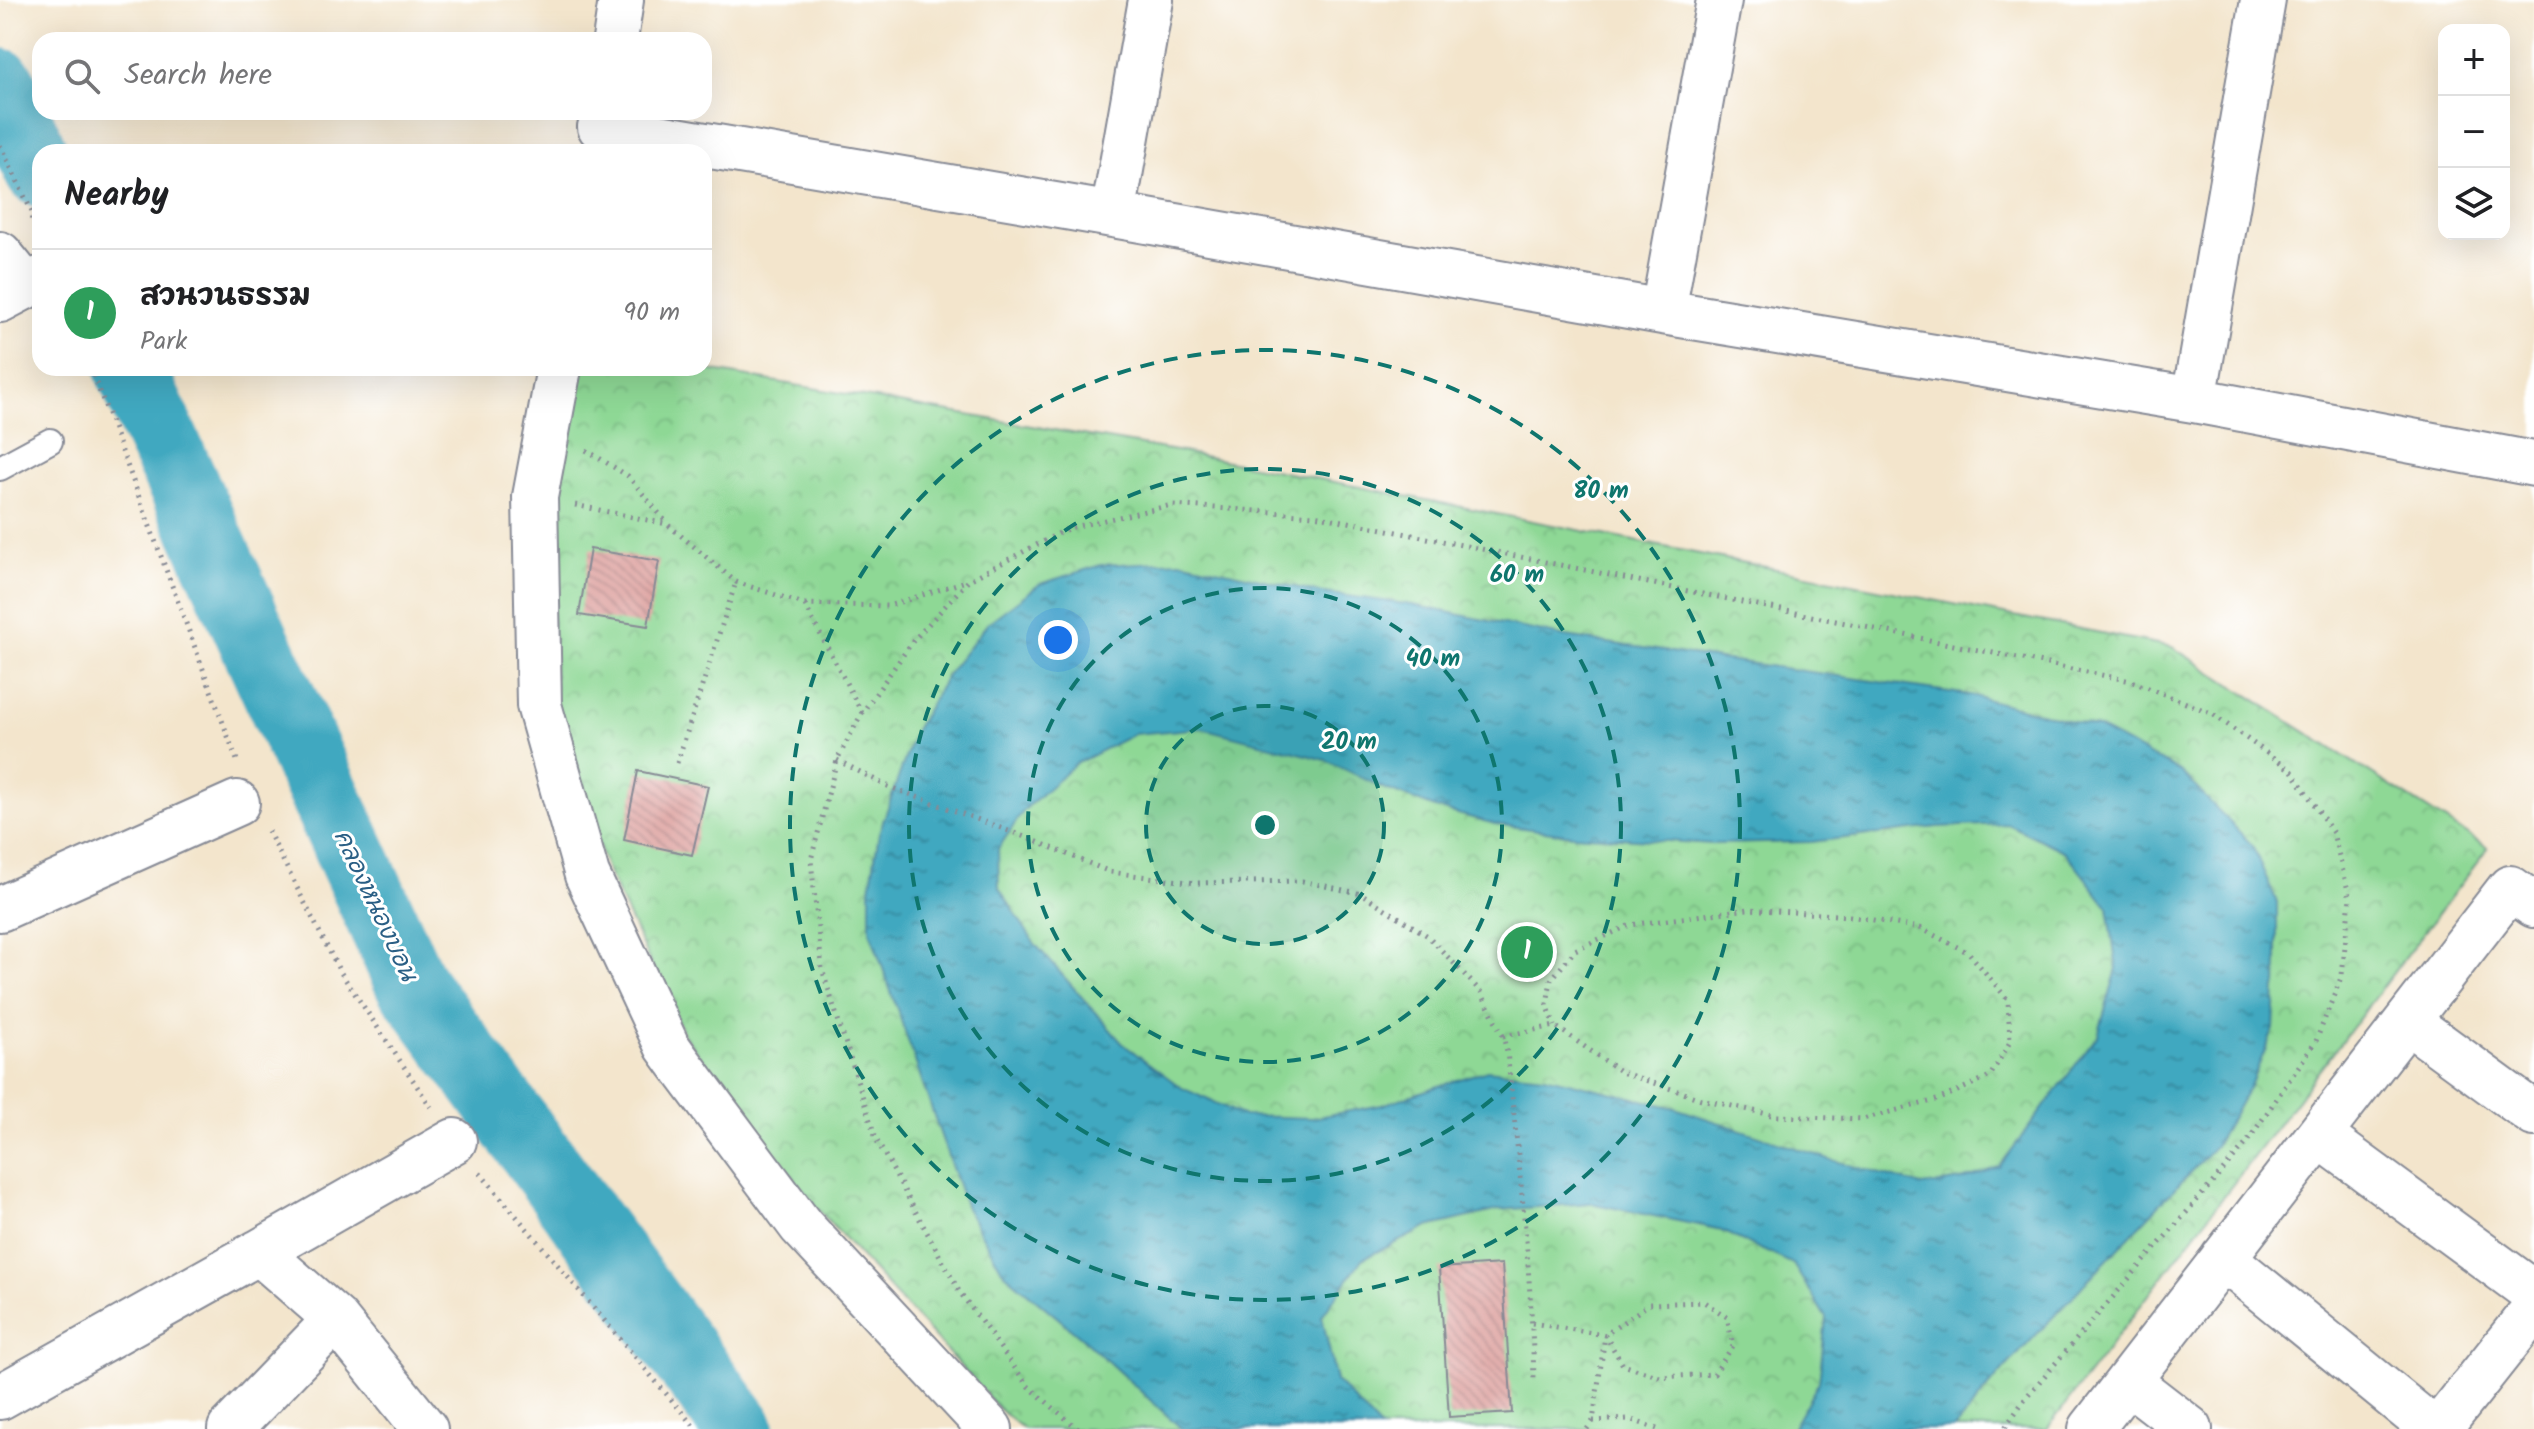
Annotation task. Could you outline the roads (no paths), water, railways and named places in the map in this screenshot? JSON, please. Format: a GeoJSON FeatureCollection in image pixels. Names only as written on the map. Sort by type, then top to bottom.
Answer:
{"type":"FeatureCollection","features":[{"type":"Feature","properties":{"kind":"street"},"geometry":{"type":"LineString","coordinates":[[616,32],[621,0]]}},
{"type":"Feature","properties":{"kind":"street"},"geometry":{"type":"LineString","coordinates":[[1113,215],[1151,0]]}},
{"type":"Feature","properties":{"kind":"street"},"geometry":{"type":"LineString","coordinates":[[1663,312],[1719,0]]}},
{"type":"Feature","properties":{"kind":"street"},"geometry":{"type":"LineString","coordinates":[[2194,400],[2263,0]]}},
{"type":"Feature","properties":{"kind":"street"},"geometry":{"type":"LineString","coordinates":[[600,130],[684,144]]}},
{"type":"Feature","properties":{"kind":"street"},"geometry":{"type":"LineString","coordinates":[[712,149],[2194,400],[2534,464]]}},
{"type":"Feature","properties":{"kind":"street"},"geometry":{"type":"LineString","coordinates":[[557,376],[535,497],[539,705],[587,875],[667,1046],[801,1226],[990,1429]]}},
{"type":"Feature","properties":{"kind":"street"},"geometry":{"type":"LineString","coordinates":[[0,909],[247,798]]}},
{"type":"Feature","properties":{"kind":"street"},"geometry":{"type":"LineString","coordinates":[[2091,1429],[2510,888],[2534,905]]}},
{"type":"Feature","properties":{"kind":"street"},"geometry":{"type":"LineString","coordinates":[[2407,1021],[2534,1114]]}},
{"type":"Feature","properties":{"kind":"street"},"geometry":{"type":"LineString","coordinates":[[2319,1135],[2534,1293]]}},
{"type":"Feature","properties":{"kind":"street"},"geometry":{"type":"LineString","coordinates":[[0,1397],[454,1141]]}},
{"type":"Feature","properties":{"kind":"street"},"geometry":{"type":"LineString","coordinates":[[259,1252],[336,1319],[425,1429]]}},
{"type":"Feature","properties":{"kind":"street"},"geometry":{"type":"LineString","coordinates":[[2223,1258],[2433,1429]]}},
{"type":"Feature","properties":{"kind":"street"},"geometry":{"type":"LineString","coordinates":[[2439,1429],[2534,1309]]}},
{"type":"Feature","properties":{"kind":"street"},"geometry":{"type":"LineString","coordinates":[[230,1429],[336,1319]]}},
{"type":"Feature","properties":{"kind":"street"},"geometry":{"type":"LineString","coordinates":[[2128,1381],[2190,1429]]}},
{"type":"Feature","properties":{"kind":"lane"},"geometry":{"type":"LineString","coordinates":[[0,468],[50,441]]}},
{"type":"Feature","properties":{"kind":"water"},"geometry":{"type":"Polygon","coordinates":[[[1181,561],[1317,592],[1413,605],[1566,637],[1970,695],[2098,728],[2181,772],[2252,845],[2277,902],[2274,1029],[2250,1086],[2215,1146],[2004,1369],[1954,1429],[1792,1429],[1819,1382],[1826,1318],[1793,1264],[1717,1229],[1590,1203],[1498,1210],[1428,1227],[1362,1259],[1322,1316],[1336,1381],[1381,1429],[1182,1429],[1081,1337],[1004,1273],[966,1208],[870,931],[870,889],[879,833],[915,730],[949,672],[988,623],[1040,584],[1101,565],[1181,561]],[[1202,728],[1134,734],[1075,764],[1024,810],[998,849],[999,888],[1035,944],[1123,1044],[1182,1088],[1244,1116],[1312,1118],[1382,1105],[1487,1070],[1544,1076],[1675,1108],[1922,1186],[1962,1180],[1999,1167],[2098,1035],[2117,969],[2108,907],[2065,852],[2008,824],[1937,827],[1811,842],[1713,844],[1573,835],[1495,824],[1435,808],[1381,787],[1326,760],[1202,728]]]}},
{"type":"Feature","properties":{"kind":"waterway","name":"คลองหนองบอน"},"geometry":{"type":"LineString","coordinates":[[0,84],[32,154]]}},
{"type":"Feature","properties":{"kind":"waterway","name":"คลองหนองบอน"},"geometry":{"type":"LineString","coordinates":[[134,376],[411,984],[739,1429]]}},
{"type":"Feature","properties":{"kind":"place","name":"สวนวนธรรม"},"geometry":{"type":"Point","coordinates":[1527,952]}}]}
